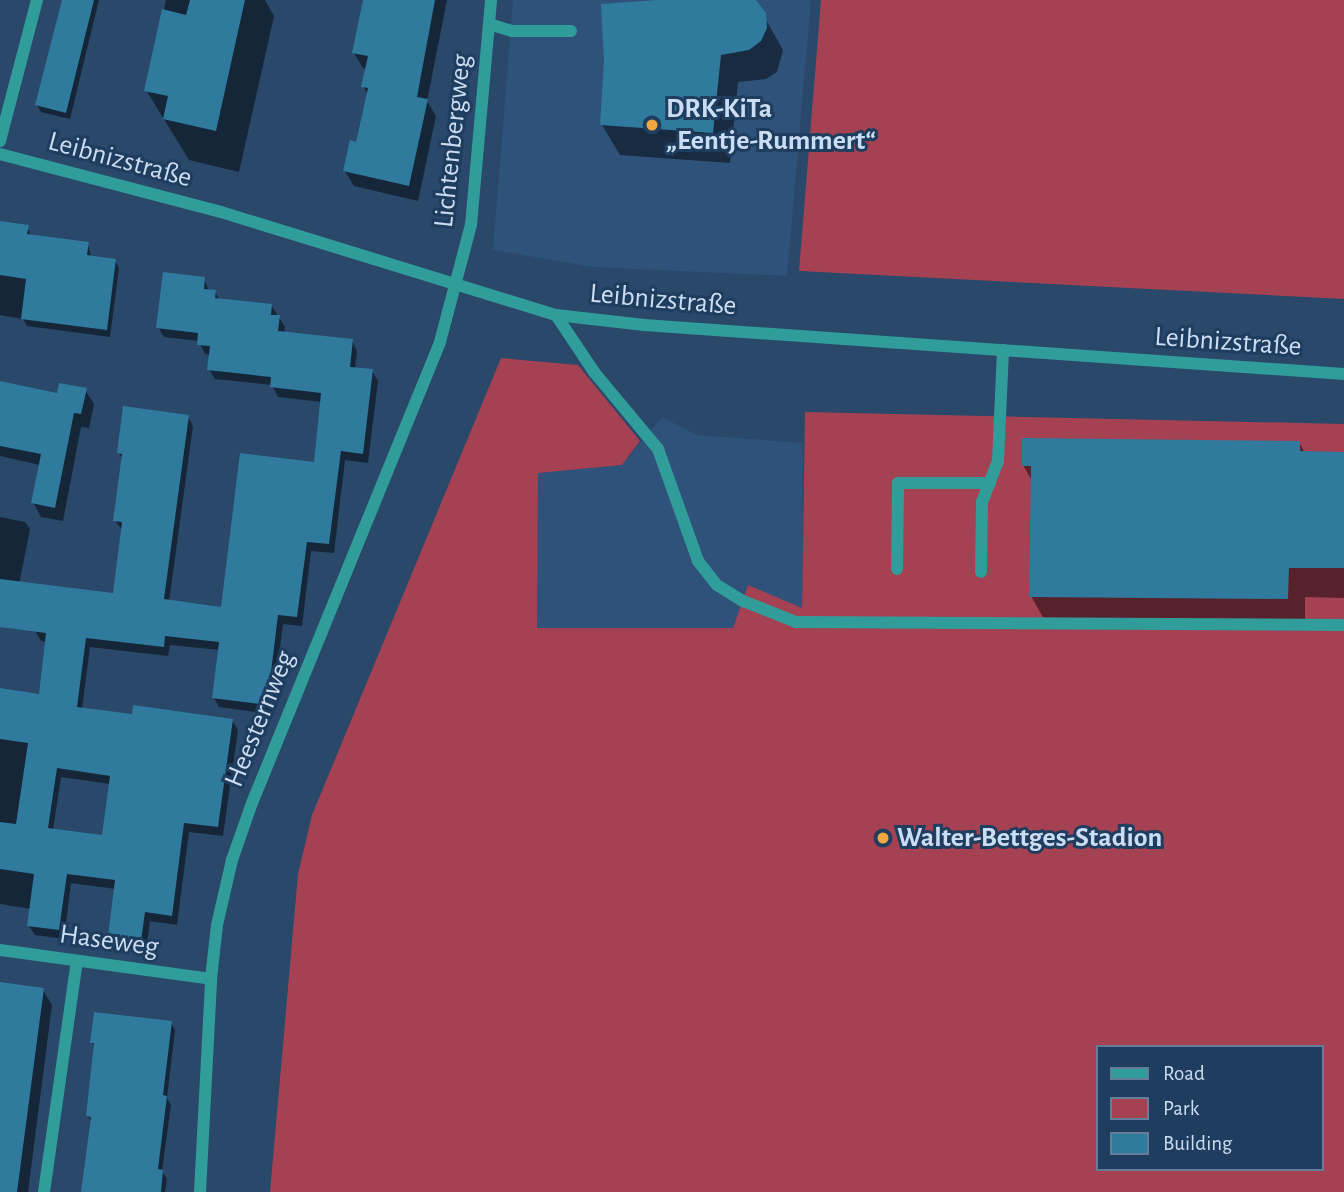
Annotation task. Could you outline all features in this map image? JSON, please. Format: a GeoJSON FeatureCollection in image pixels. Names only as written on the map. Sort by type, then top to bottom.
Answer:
{"type":"FeatureCollection","features":[{"type":"Feature","properties":{"kind":"street"},"geometry":{"type":"LineString","coordinates":[[0,141],[37,0]]}},
{"type":"Feature","properties":{"kind":"street","name":"Lichtenbergweg"},"geometry":{"type":"LineString","coordinates":[[456,286],[471,225],[491,0]]}},
{"type":"Feature","properties":{"kind":"street"},"geometry":{"type":"LineString","coordinates":[[489,24],[512,30],[571,30]]}},
{"type":"Feature","properties":{"kind":"street","name":"Leibnizstraße"},"geometry":{"type":"LineString","coordinates":[[0,153],[221,212],[556,315],[657,326],[1344,374]]}},
{"type":"Feature","properties":{"kind":"street","name":"Heesternweg"},"geometry":{"type":"LineString","coordinates":[[200,1192],[211,979],[218,925],[232,860],[252,803],[440,342],[456,286]]}},
{"type":"Feature","properties":{"kind":"street"},"geometry":{"type":"LineString","coordinates":[[556,315],[594,372],[658,449],[698,561],[717,585],[753,605],[796,622],[1344,625]]}},
{"type":"Feature","properties":{"kind":"street"},"geometry":{"type":"LineString","coordinates":[[981,572],[982,502],[998,461],[1003,350]]}},
{"type":"Feature","properties":{"kind":"street"},"geometry":{"type":"LineString","coordinates":[[897,569],[898,483],[990,483]]}},
{"type":"Feature","properties":{"kind":"street","name":"Haseweg"},"geometry":{"type":"LineString","coordinates":[[0,950],[211,979]]}},
{"type":"Feature","properties":{"kind":"street"},"geometry":{"type":"LineString","coordinates":[[44,1192],[77,961]]}},
{"type":"Feature","properties":{"kind":"shaded area","name":"DRK-KiTa „Eentje-Rummert“"},"geometry":{"type":"Polygon","coordinates":[[[513,0],[811,0],[787,276],[593,267],[493,250],[513,0]]]}},
{"type":"Feature","properties":{"kind":"shaded area"},"geometry":{"type":"Polygon","coordinates":[[[662,417],[697,435],[803,443],[802,609],[748,585],[733,628],[536,628],[538,472],[622,465],[662,417]]]}},
{"type":"Feature","properties":{"kind":"green space"},"geometry":{"type":"Polygon","coordinates":[[[821,0],[1344,0],[1344,299],[799,271],[821,0]]]}},
{"type":"Feature","properties":{"kind":"green space","name":"Walter-Bettges-Stadion"},"geometry":{"type":"Polygon","coordinates":[[[501,358],[578,365],[640,441],[622,465],[538,473],[537,628],[733,628],[748,585],[802,608],[805,412],[1344,424],[1344,1192],[270,1192],[298,874],[312,815],[501,358]]]}},
{"type":"Feature","properties":{"kind":"building"},"geometry":{"type":"Polygon","coordinates":[[[62,0],[94,0],[66,113],[35,105],[62,0]]]}},
{"type":"Feature","properties":{"kind":"building"},"geometry":{"type":"Polygon","coordinates":[[[190,0],[245,0],[216,131],[163,119],[168,96],[144,91],[162,9],[186,15],[190,0]]]}},
{"type":"Feature","properties":{"kind":"building"},"geometry":{"type":"Polygon","coordinates":[[[363,0],[435,0],[417,97],[428,99],[409,186],[343,171],[350,140],[356,142],[368,88],[361,87],[368,56],[352,53],[363,0]]]}},
{"type":"Feature","properties":{"kind":"building"},"geometry":{"type":"Polygon","coordinates":[[[657,0],[756,0],[766,13],[767,28],[761,41],[749,50],[721,55],[713,133],[600,125],[604,62],[601,4],[657,0]]]}},
{"type":"Feature","properties":{"kind":"building"},"geometry":{"type":"Polygon","coordinates":[[[0,221],[29,225],[27,234],[89,242],[87,255],[116,259],[107,330],[21,319],[26,279],[0,275],[0,221]]]}},
{"type":"Feature","properties":{"kind":"building"},"geometry":{"type":"Polygon","coordinates":[[[163,272],[205,277],[204,289],[216,290],[215,298],[272,304],[271,315],[280,315],[278,331],[353,339],[350,367],[373,369],[363,454],[341,451],[329,544],[307,542],[297,617],[278,615],[267,705],[212,698],[219,642],[165,636],[164,647],[86,638],[77,707],[132,714],[133,705],[233,719],[218,827],[184,823],[172,916],[145,912],[141,941],[108,936],[115,880],[67,874],[59,930],[27,926],[34,874],[0,869],[0,822],[16,824],[28,743],[0,739],[0,688],[39,694],[46,633],[0,627],[0,579],[113,593],[122,522],[113,521],[122,454],[117,453],[123,406],[189,415],[164,599],[221,607],[240,453],[314,462],[321,393],[270,387],[271,377],[207,370],[210,346],[197,345],[198,333],[156,328],[163,272]],[[57,768],[48,828],[102,835],[110,776],[57,768]]]}},
{"type":"Feature","properties":{"kind":"building"},"geometry":{"type":"Polygon","coordinates":[[[0,381],[57,393],[59,383],[87,388],[81,414],[74,413],[55,508],[31,503],[41,454],[0,446],[0,381]]]}},
{"type":"Feature","properties":{"kind":"building"},"geometry":{"type":"Polygon","coordinates":[[[1022,438],[1300,441],[1300,451],[1344,452],[1344,568],[1289,568],[1288,599],[1029,597],[1031,466],[1022,466],[1022,438]]]}},
{"type":"Feature","properties":{"kind":"building"},"geometry":{"type":"Polygon","coordinates":[[[0,982],[44,988],[17,1192],[0,1192],[0,982]]]}},
{"type":"Feature","properties":{"kind":"building"},"geometry":{"type":"Polygon","coordinates":[[[94,1012],[172,1021],[158,1169],[163,1170],[161,1192],[81,1192],[91,1117],[86,1116],[94,1043],[90,1043],[94,1012]]]}},
{"type":"Feature","properties":{"kind":"place","name":"DRK-KiTa „Eentje-Rummert“"},"geometry":{"type":"Point","coordinates":[652,125]}},
{"type":"Feature","properties":{"kind":"place","name":"Walter-Bettges-Stadion"},"geometry":{"type":"Point","coordinates":[883,838]}}]}
